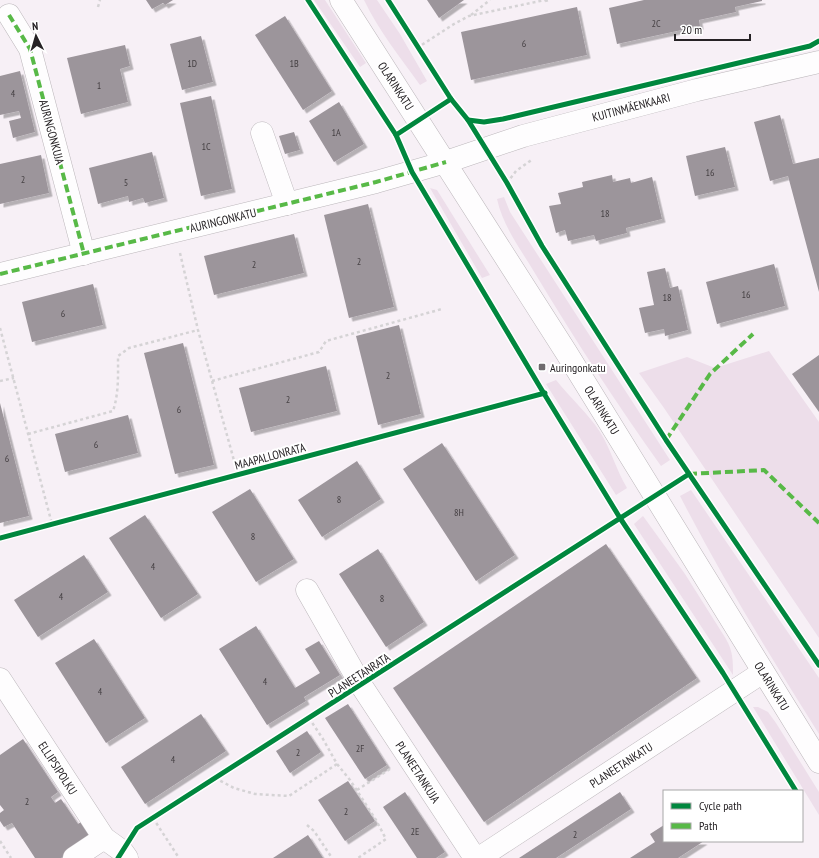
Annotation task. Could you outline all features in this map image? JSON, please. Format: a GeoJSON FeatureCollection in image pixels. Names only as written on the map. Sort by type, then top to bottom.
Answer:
{"type":"FeatureCollection","features":[{"type":"Feature","properties":{"kind":"street","name":"OLARINKATU"},"geometry":{"type":"LineString","coordinates":[[341,0],[446,162],[566,352],[819,762]]}},
{"type":"Feature","properties":{"kind":"street","name":"AURINGONKUJA"},"geometry":{"type":"LineString","coordinates":[[9,15],[30,49],[84,254]]}},
{"type":"Feature","properties":{"kind":"street","name":"KUITINMÄENKAARI"},"geometry":{"type":"LineString","coordinates":[[446,162],[523,136],[697,90],[819,62]]}},
{"type":"Feature","properties":{"kind":"street"},"geometry":{"type":"LineString","coordinates":[[262,133],[287,204]]}},
{"type":"Feature","properties":{"kind":"street","name":"AURINGONKATU"},"geometry":{"type":"LineString","coordinates":[[0,274],[376,182],[446,162]]}},
{"type":"Feature","properties":{"kind":"street","name":"PLANEETANKUJA"},"geometry":{"type":"LineString","coordinates":[[306,590],[361,685],[475,858]]}},
{"type":"Feature","properties":{"kind":"street","name":"PLANEETANKATU"},"geometry":{"type":"LineString","coordinates":[[479,858],[764,672]]}},
{"type":"Feature","properties":{"kind":"street","name":"ELLIPSIPOLKU"},"geometry":{"type":"LineString","coordinates":[[0,679],[104,838],[124,854]]}},
{"type":"Feature","properties":{"kind":"street"},"geometry":{"type":"LineString","coordinates":[[74,858],[104,838]]}},
{"type":"Feature","properties":{"kind":"path"},"geometry":{"type":"LineString","coordinates":[[98,6],[100,0]]}},
{"type":"Feature","properties":{"kind":"path"},"geometry":{"type":"LineString","coordinates":[[417,48],[469,16],[490,0]]}},
{"type":"Feature","properties":{"kind":"path"},"geometry":{"type":"LineString","coordinates":[[469,16],[549,0]]}},
{"type":"Feature","properties":{"kind":"path"},"geometry":{"type":"LineString","coordinates":[[413,41],[421,54]]}},
{"type":"Feature","properties":{"kind":"path"},"geometry":{"type":"LineString","coordinates":[[486,149],[510,189]]}},
{"type":"Feature","properties":{"kind":"path"},"geometry":{"type":"LineString","coordinates":[[175,231],[198,330],[238,475]]}},
{"type":"Feature","properties":{"kind":"path"},"geometry":{"type":"LineString","coordinates":[[212,381],[319,352],[326,341],[442,309]]}},
{"type":"Feature","properties":{"kind":"path"},"geometry":{"type":"LineString","coordinates":[[0,328],[52,524]]}},
{"type":"Feature","properties":{"kind":"path"},"geometry":{"type":"LineString","coordinates":[[28,434],[113,411],[118,378],[118,356],[128,348],[198,330]]}},
{"type":"Feature","properties":{"kind":"path"},"geometry":{"type":"LineString","coordinates":[[0,381],[14,378]]}},
{"type":"Feature","properties":{"kind":"path"},"geometry":{"type":"LineString","coordinates":[[45,526],[60,522]]}},
{"type":"Feature","properties":{"kind":"path"},"geometry":{"type":"LineString","coordinates":[[302,723],[316,714]]}},
{"type":"Feature","properties":{"kind":"path"},"geometry":{"type":"LineString","coordinates":[[309,718],[337,764],[357,790],[386,839],[358,858]]}},
{"type":"Feature","properties":{"kind":"path"},"geometry":{"type":"LineString","coordinates":[[357,790],[408,757]]}},
{"type":"Feature","properties":{"kind":"path"},"geometry":{"type":"LineString","coordinates":[[215,778],[234,788],[255,794],[288,796],[337,764]]}},
{"type":"Feature","properties":{"kind":"path"},"geometry":{"type":"LineString","coordinates":[[209,782],[222,774]]}},
{"type":"Feature","properties":{"kind":"path"},"geometry":{"type":"LineString","coordinates":[[148,821],[159,814]]}},
{"type":"Feature","properties":{"kind":"path"},"geometry":{"type":"LineString","coordinates":[[153,818],[179,858]]}},
{"type":"Feature","properties":{"kind":"path"},"geometry":{"type":"LineString","coordinates":[[307,825],[314,831],[332,858]]}},
{"type":"Feature","properties":{"kind":"path"},"geometry":{"type":"LineString","coordinates":[[0,841],[11,858]]}},
{"type":"Feature","properties":{"kind":"path"},"geometry":{"type":"LineString","coordinates":[[0,850],[4,847]]}},
{"type":"Feature","properties":{"kind":"shaded area"},"geometry":{"type":"Polygon","coordinates":[[[314,0],[325,0],[366,63],[360,67],[314,0]]]}},
{"type":"Feature","properties":{"kind":"shaded area"},"geometry":{"type":"Polygon","coordinates":[[[364,0],[377,0],[400,34],[427,81],[420,85],[383,33],[364,0]]]}},
{"type":"Feature","properties":{"kind":"shaded area"},"geometry":{"type":"Polygon","coordinates":[[[430,188],[437,190],[490,275],[482,278],[430,188]]]}},
{"type":"Feature","properties":{"kind":"shaded area"},"geometry":{"type":"Polygon","coordinates":[[[504,197],[510,212],[670,460],[661,466],[628,419],[566,324],[508,229],[497,199],[504,197]]]}},
{"type":"Feature","properties":{"kind":"shaded area"},"geometry":{"type":"Polygon","coordinates":[[[769,351],[819,422],[819,638],[639,373],[687,357],[715,368],[769,351]]]}},
{"type":"Feature","properties":{"kind":"shaded area"},"geometry":{"type":"Polygon","coordinates":[[[556,380],[590,418],[604,439],[627,488],[616,495],[546,384],[556,380]]]}},
{"type":"Feature","properties":{"kind":"shaded area"},"geometry":{"type":"Polygon","coordinates":[[[691,490],[819,678],[819,734],[747,616],[696,527],[680,496],[691,490]]]}},
{"type":"Feature","properties":{"kind":"shaded area"},"geometry":{"type":"Polygon","coordinates":[[[643,516],[685,574],[726,639],[732,656],[733,675],[634,524],[643,516]]]}},
{"type":"Feature","properties":{"kind":"shaded area"},"geometry":{"type":"Polygon","coordinates":[[[753,707],[758,707],[768,712],[819,792],[819,815],[753,707]]]}},
{"type":"Feature","properties":{"kind":"building"},"geometry":{"type":"Polygon","coordinates":[[[146,0],[173,0],[165,5],[163,3],[152,9],[146,0]]]}},
{"type":"Feature","properties":{"kind":"building"},"geometry":{"type":"Polygon","coordinates":[[[427,0],[464,0],[439,18],[427,0]]]}},
{"type":"Feature","properties":{"kind":"building"},"geometry":{"type":"Polygon","coordinates":[[[644,0],[762,1],[735,7],[736,12],[699,20],[700,26],[617,44],[609,8],[644,0]]]}},
{"type":"Feature","properties":{"kind":"building"},"geometry":{"type":"Polygon","coordinates":[[[577,7],[587,55],[471,80],[461,32],[577,7]]]}},
{"type":"Feature","properties":{"kind":"building"},"geometry":{"type":"Polygon","coordinates":[[[285,16],[332,91],[303,110],[255,35],[285,16]]]}},
{"type":"Feature","properties":{"kind":"building"},"geometry":{"type":"Polygon","coordinates":[[[201,36],[213,82],[182,90],[170,44],[201,36]]]}},
{"type":"Feature","properties":{"kind":"building"},"geometry":{"type":"Polygon","coordinates":[[[125,45],[130,66],[120,69],[128,102],[81,114],[67,58],[125,45]]]}},
{"type":"Feature","properties":{"kind":"building"},"geometry":{"type":"Polygon","coordinates":[[[20,71],[35,132],[13,138],[9,121],[21,118],[19,111],[0,115],[0,76],[20,71]]]}},
{"type":"Feature","properties":{"kind":"building"},"geometry":{"type":"Polygon","coordinates":[[[211,96],[232,189],[201,196],[180,103],[211,96]]]}},
{"type":"Feature","properties":{"kind":"building"},"geometry":{"type":"Polygon","coordinates":[[[339,102],[364,144],[334,162],[309,121],[339,102]]]}},
{"type":"Feature","properties":{"kind":"building"},"geometry":{"type":"Polygon","coordinates":[[[780,115],[793,164],[819,158],[819,292],[788,176],[770,181],[754,122],[780,115]]]}},
{"type":"Feature","properties":{"kind":"building"},"geometry":{"type":"Polygon","coordinates":[[[294,132],[300,150],[285,154],[279,136],[294,132]]]}},
{"type":"Feature","properties":{"kind":"building"},"geometry":{"type":"Polygon","coordinates":[[[725,147],[735,187],[695,196],[686,156],[725,147]]]}},
{"type":"Feature","properties":{"kind":"building"},"geometry":{"type":"Polygon","coordinates":[[[152,152],[164,198],[145,203],[143,198],[129,202],[128,196],[98,204],[89,168],[152,152]]]}},
{"type":"Feature","properties":{"kind":"building"},"geometry":{"type":"Polygon","coordinates":[[[41,155],[49,193],[0,204],[0,164],[41,155]]]}},
{"type":"Feature","properties":{"kind":"building"},"geometry":{"type":"Polygon","coordinates":[[[612,175],[613,182],[630,178],[631,183],[652,177],[662,219],[626,228],[627,233],[596,241],[594,235],[568,241],[565,230],[556,233],[549,206],[561,204],[558,193],[583,187],[582,182],[612,175]]]}},
{"type":"Feature","properties":{"kind":"building"},"geometry":{"type":"Polygon","coordinates":[[[368,204],[394,307],[349,318],[324,215],[368,204]]]}},
{"type":"Feature","properties":{"kind":"building"},"geometry":{"type":"Polygon","coordinates":[[[294,234],[304,273],[214,295],[204,256],[294,234]]]}},
{"type":"Feature","properties":{"kind":"building"},"geometry":{"type":"Polygon","coordinates":[[[774,264],[785,306],[717,324],[706,282],[774,264]]]}},
{"type":"Feature","properties":{"kind":"building"},"geometry":{"type":"Polygon","coordinates":[[[665,268],[670,288],[678,286],[688,330],[665,336],[664,329],[645,333],[639,308],[654,305],[647,272],[665,268]]]}},
{"type":"Feature","properties":{"kind":"building"},"geometry":{"type":"Polygon","coordinates":[[[93,284],[103,325],[32,342],[22,302],[93,284]]]}},
{"type":"Feature","properties":{"kind":"building"},"geometry":{"type":"Polygon","coordinates":[[[399,325],[421,414],[378,425],[356,336],[399,325]]]}},
{"type":"Feature","properties":{"kind":"building"},"geometry":{"type":"Polygon","coordinates":[[[183,343],[214,465],[175,474],[144,353],[183,343]]]}},
{"type":"Feature","properties":{"kind":"building"},"geometry":{"type":"Polygon","coordinates":[[[819,355],[819,412],[792,374],[819,355]]]}},
{"type":"Feature","properties":{"kind":"building"},"geometry":{"type":"Polygon","coordinates":[[[326,366],[337,411],[251,432],[239,388],[326,366]]]}},
{"type":"Feature","properties":{"kind":"building"},"geometry":{"type":"Polygon","coordinates":[[[0,403],[29,516],[0,523],[0,403]]]}},
{"type":"Feature","properties":{"kind":"building"},"geometry":{"type":"Polygon","coordinates":[[[128,415],[138,453],[65,472],[55,434],[128,415]]]}},
{"type":"Feature","properties":{"kind":"building"},"geometry":{"type":"Polygon","coordinates":[[[442,443],[515,555],[476,581],[403,469],[442,443]]]}},
{"type":"Feature","properties":{"kind":"building"},"geometry":{"type":"Polygon","coordinates":[[[357,461],[381,499],[322,537],[298,500],[357,461]]]}},
{"type":"Feature","properties":{"kind":"building"},"geometry":{"type":"Polygon","coordinates":[[[250,489],[294,559],[256,582],[212,512],[250,489]]]}},
{"type":"Feature","properties":{"kind":"building"},"geometry":{"type":"Polygon","coordinates":[[[145,515],[198,594],[161,618],[109,538],[145,515]]]}},
{"type":"Feature","properties":{"kind":"building"},"geometry":{"type":"Polygon","coordinates":[[[606,544],[697,678],[484,822],[393,688],[606,544]]]}},
{"type":"Feature","properties":{"kind":"building"},"geometry":{"type":"Polygon","coordinates":[[[378,549],[424,622],[386,647],[339,574],[378,549]]]}},
{"type":"Feature","properties":{"kind":"building"},"geometry":{"type":"Polygon","coordinates":[[[84,555],[108,592],[38,637],[14,600],[84,555]]]}},
{"type":"Feature","properties":{"kind":"building"},"geometry":{"type":"Polygon","coordinates":[[[256,626],[295,688],[320,673],[305,649],[319,641],[340,675],[304,697],[306,701],[267,725],[219,649],[256,626]]]}},
{"type":"Feature","properties":{"kind":"building"},"geometry":{"type":"Polygon","coordinates":[[[94,639],[145,718],[106,743],[55,663],[94,639]]]}},
{"type":"Feature","properties":{"kind":"building"},"geometry":{"type":"Polygon","coordinates":[[[348,704],[387,765],[365,779],[325,718],[348,704]]]}},
{"type":"Feature","properties":{"kind":"building"},"geometry":{"type":"Polygon","coordinates":[[[201,714],[226,751],[145,804],[121,767],[201,714]]]}},
{"type":"Feature","properties":{"kind":"building"},"geometry":{"type":"Polygon","coordinates":[[[307,731],[321,752],[290,773],[276,751],[307,731]]]}},
{"type":"Feature","properties":{"kind":"building"},"geometry":{"type":"Polygon","coordinates":[[[23,739],[58,792],[51,797],[55,803],[61,799],[78,824],[81,822],[94,841],[78,847],[61,858],[35,858],[12,823],[4,827],[0,821],[0,813],[4,810],[0,805],[0,755],[23,739]]]}},
{"type":"Feature","properties":{"kind":"building"},"geometry":{"type":"Polygon","coordinates":[[[348,781],[375,821],[345,841],[318,800],[348,781]]]}},
{"type":"Feature","properties":{"kind":"building"},"geometry":{"type":"Polygon","coordinates":[[[405,792],[445,852],[436,858],[417,858],[383,807],[405,792]]]}},
{"type":"Feature","properties":{"kind":"building"},"geometry":{"type":"Polygon","coordinates":[[[620,792],[631,809],[556,858],[519,858],[620,792]]]}},
{"type":"Feature","properties":{"kind":"building"},"geometry":{"type":"Polygon","coordinates":[[[663,826],[663,842],[702,842],[678,858],[630,858],[655,842],[650,834],[663,826]]]}},
{"type":"Feature","properties":{"kind":"building"},"geometry":{"type":"Polygon","coordinates":[[[308,835],[323,858],[273,858],[308,835]]]}},
{"type":"Feature","properties":{"kind":"marked path"},"geometry":{"type":"LineString","coordinates":[[9,15],[30,49],[84,254]]}},
{"type":"Feature","properties":{"kind":"marked path"},"geometry":{"type":"LineString","coordinates":[[0,274],[376,182],[446,162]]}},
{"type":"Feature","properties":{"kind":"marked path"},"geometry":{"type":"LineString","coordinates":[[666,440],[710,374],[753,334]]}},
{"type":"Feature","properties":{"kind":"marked path"},"geometry":{"type":"LineString","coordinates":[[689,474],[764,470],[819,523]]}},
{"type":"Feature","properties":{"kind":"cycle path"},"geometry":{"type":"LineString","coordinates":[[308,0],[396,135],[412,172],[620,518],[723,673],[795,790]]}},
{"type":"Feature","properties":{"kind":"cycle path"},"geometry":{"type":"LineString","coordinates":[[388,0],[451,99],[468,120],[507,183],[542,246],[666,440],[819,665]]}},
{"type":"Feature","properties":{"kind":"cycle path"},"geometry":{"type":"LineString","coordinates":[[468,120],[484,122],[503,119],[810,46],[819,41]]}},
{"type":"Feature","properties":{"kind":"cycle path"},"geometry":{"type":"LineString","coordinates":[[396,135],[451,99]]}},
{"type":"Feature","properties":{"kind":"cycle path","name":"MAAPALLONRATA"},"geometry":{"type":"LineString","coordinates":[[0,538],[545,393]]}},
{"type":"Feature","properties":{"kind":"cycle path","name":"PLANEETANRATA"},"geometry":{"type":"LineString","coordinates":[[118,858],[137,828],[689,474]]}},
{"type":"Feature","properties":{"kind":"place","name":"Auringonkatu"},"geometry":{"type":"Point","coordinates":[542,367]}}]}
